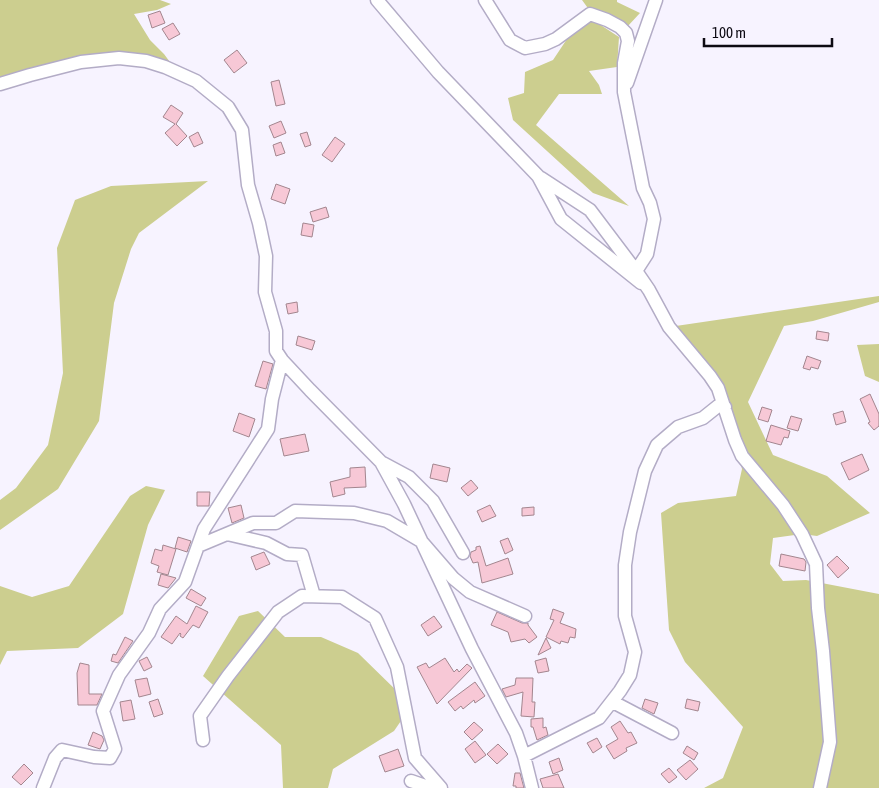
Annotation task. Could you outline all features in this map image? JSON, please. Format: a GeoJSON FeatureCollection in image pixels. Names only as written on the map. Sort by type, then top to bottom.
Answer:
{"type":"FeatureCollection","features":[{"type":"Feature","properties":{"kind":"street"},"geometry":{"type":"LineString","coordinates":[[377,0],[438,72],[538,176],[590,210],[649,290],[669,327],[718,388],[742,456],[783,505],[802,534],[816,564],[830,742],[820,788]]}},
{"type":"Feature","properties":{"kind":"street"},"geometry":{"type":"LineString","coordinates":[[485,0],[510,40],[525,48],[545,44],[556,39],[590,14],[620,26],[626,33],[628,41],[624,63],[624,92],[644,188],[654,219],[647,254],[636,271]]}},
{"type":"Feature","properties":{"kind":"street"},"geometry":{"type":"LineString","coordinates":[[624,92],[656,0]]}},
{"type":"Feature","properties":{"kind":"street"},"geometry":{"type":"LineString","coordinates":[[0,84],[81,62],[119,58],[146,61],[165,67],[196,81],[228,107],[242,130],[248,185],[260,224],[266,256],[265,292],[276,331],[276,350],[282,360],[351,433],[381,462],[409,476],[433,502],[463,553]]}},
{"type":"Feature","properties":{"kind":"street"},"geometry":{"type":"LineString","coordinates":[[538,176],[561,219],[649,290]]}},
{"type":"Feature","properties":{"kind":"street"},"geometry":{"type":"LineString","coordinates":[[43,788],[55,758],[62,750],[94,757],[110,758],[115,749],[103,711],[119,675],[149,633],[160,608],[185,582],[204,529],[268,429],[272,399],[282,360]]}},
{"type":"Feature","properties":{"kind":"street"},"geometry":{"type":"LineString","coordinates":[[524,756],[599,718],[613,702],[630,675],[635,652],[625,616],[624,565],[645,471],[657,445],[678,427],[703,418],[718,406],[725,406]]}},
{"type":"Feature","properties":{"kind":"street"},"geometry":{"type":"LineString","coordinates":[[381,462],[472,649],[516,733],[532,788]]}},
{"type":"Feature","properties":{"kind":"street"},"geometry":{"type":"LineString","coordinates":[[198,546],[253,524],[276,522],[295,511],[354,513],[387,521],[421,541],[453,578],[470,592],[525,616]]}},
{"type":"Feature","properties":{"kind":"street"},"geometry":{"type":"LineString","coordinates":[[227,534],[266,543],[287,554],[302,555],[314,596]]}},
{"type":"Feature","properties":{"kind":"street"},"geometry":{"type":"LineString","coordinates":[[204,740],[200,716],[228,676],[278,612],[302,596],[342,597],[376,618],[397,667],[415,758],[441,788]]}},
{"type":"Feature","properties":{"kind":"street"},"geometry":{"type":"LineString","coordinates":[[613,702],[672,733]]}},
{"type":"Feature","properties":{"kind":"street"},"geometry":{"type":"LineString","coordinates":[[411,781],[431,788]]}},
{"type":"Feature","properties":{"kind":"green space"},"geometry":{"type":"Polygon","coordinates":[[[0,0],[160,0],[171,4],[157,10],[134,14],[150,40],[164,54],[178,73],[119,58],[0,84],[0,0]]]}},
{"type":"Feature","properties":{"kind":"green space"},"geometry":{"type":"Polygon","coordinates":[[[582,0],[617,0],[617,2],[640,13],[627,27],[590,11],[582,0]]]}},
{"type":"Feature","properties":{"kind":"green space"},"geometry":{"type":"Polygon","coordinates":[[[593,20],[619,37],[617,67],[589,71],[599,85],[602,94],[559,94],[536,125],[629,206],[593,193],[513,120],[508,98],[524,93],[525,72],[553,60],[569,36],[593,20]]]}},
{"type":"Feature","properties":{"kind":"green space"},"geometry":{"type":"Polygon","coordinates":[[[208,181],[139,233],[131,249],[114,303],[99,421],[58,489],[0,530],[0,500],[16,488],[48,445],[63,373],[57,248],[75,200],[111,186],[208,181]]]}},
{"type":"Feature","properties":{"kind":"green space"},"geometry":{"type":"Polygon","coordinates":[[[879,296],[879,302],[813,321],[784,326],[748,402],[773,455],[827,476],[870,513],[817,536],[802,534],[773,538],[770,564],[783,581],[806,580],[879,594],[879,788],[704,788],[723,778],[743,727],[685,662],[669,630],[661,513],[678,503],[736,496],[742,469],[725,407],[669,327],[879,296]]]}},
{"type":"Feature","properties":{"kind":"green space"},"geometry":{"type":"Polygon","coordinates":[[[879,344],[879,382],[865,376],[857,345],[879,344]]]}},
{"type":"Feature","properties":{"kind":"green space"},"geometry":{"type":"Polygon","coordinates":[[[146,486],[165,490],[148,525],[123,614],[78,648],[7,651],[0,665],[0,586],[32,597],[69,586],[130,496],[146,486]]]}},
{"type":"Feature","properties":{"kind":"green space"},"geometry":{"type":"Polygon","coordinates":[[[258,611],[285,637],[321,637],[358,653],[401,695],[405,715],[394,731],[333,769],[328,788],[283,788],[281,745],[203,676],[239,616],[258,611]]]}},
{"type":"Feature","properties":{"kind":"building"},"geometry":{"type":"Polygon","coordinates":[[[160,11],[165,23],[152,28],[148,15],[160,11]]]}},
{"type":"Feature","properties":{"kind":"building"},"geometry":{"type":"Polygon","coordinates":[[[173,23],[180,34],[169,40],[162,29],[173,23]]]}},
{"type":"Feature","properties":{"kind":"building"},"geometry":{"type":"Polygon","coordinates":[[[237,50],[247,63],[234,73],[224,60],[237,50]]]}},
{"type":"Feature","properties":{"kind":"building"},"geometry":{"type":"Polygon","coordinates":[[[279,80],[285,104],[276,106],[271,82],[279,80]]]}},
{"type":"Feature","properties":{"kind":"building"},"geometry":{"type":"Polygon","coordinates":[[[171,105],[183,113],[176,124],[187,136],[177,146],[165,133],[175,124],[163,117],[171,105]]]}},
{"type":"Feature","properties":{"kind":"building"},"geometry":{"type":"Polygon","coordinates":[[[281,121],[286,133],[274,138],[269,126],[281,121]]]}},
{"type":"Feature","properties":{"kind":"building"},"geometry":{"type":"Polygon","coordinates":[[[198,132],[203,143],[194,147],[189,137],[198,132]]]}},
{"type":"Feature","properties":{"kind":"building"},"geometry":{"type":"Polygon","coordinates":[[[307,132],[311,145],[305,147],[300,134],[307,132]]]}},
{"type":"Feature","properties":{"kind":"building"},"geometry":{"type":"Polygon","coordinates":[[[335,137],[345,144],[332,162],[322,155],[335,137]]]}},
{"type":"Feature","properties":{"kind":"building"},"geometry":{"type":"Polygon","coordinates":[[[281,142],[285,153],[276,156],[273,145],[281,142]]]}},
{"type":"Feature","properties":{"kind":"building"},"geometry":{"type":"Polygon","coordinates":[[[276,184],[290,189],[285,204],[271,199],[276,184]]]}},
{"type":"Feature","properties":{"kind":"building"},"geometry":{"type":"Polygon","coordinates":[[[326,207],[329,217],[313,222],[310,212],[326,207]]]}},
{"type":"Feature","properties":{"kind":"building"},"geometry":{"type":"Polygon","coordinates":[[[303,223],[314,225],[312,237],[301,235],[303,223]]]}},
{"type":"Feature","properties":{"kind":"building"},"geometry":{"type":"Polygon","coordinates":[[[297,302],[298,312],[288,314],[286,304],[297,302]]]}},
{"type":"Feature","properties":{"kind":"building"},"geometry":{"type":"Polygon","coordinates":[[[817,331],[829,333],[828,341],[816,339],[817,331]]]}},
{"type":"Feature","properties":{"kind":"building"},"geometry":{"type":"Polygon","coordinates":[[[298,336],[315,341],[312,350],[296,345],[298,336]]]}},
{"type":"Feature","properties":{"kind":"building"},"geometry":{"type":"Polygon","coordinates":[[[807,356],[821,361],[818,369],[811,367],[810,370],[803,368],[807,356]]]}},
{"type":"Feature","properties":{"kind":"building"},"geometry":{"type":"Polygon","coordinates":[[[263,361],[273,364],[266,389],[255,386],[263,361]]]}},
{"type":"Feature","properties":{"kind":"building"},"geometry":{"type":"Polygon","coordinates":[[[870,394],[879,414],[879,426],[874,430],[868,423],[870,422],[860,399],[870,394]]]}},
{"type":"Feature","properties":{"kind":"building"},"geometry":{"type":"Polygon","coordinates":[[[762,407],[772,410],[768,422],[758,419],[762,407]]]}},
{"type":"Feature","properties":{"kind":"building"},"geometry":{"type":"Polygon","coordinates":[[[843,411],[846,422],[836,425],[833,414],[843,411]]]}},
{"type":"Feature","properties":{"kind":"building"},"geometry":{"type":"Polygon","coordinates":[[[239,413],[255,419],[249,437],[233,431],[239,413]]]}},
{"type":"Feature","properties":{"kind":"building"},"geometry":{"type":"Polygon","coordinates":[[[791,416],[802,419],[798,431],[787,428],[791,416]]]}},
{"type":"Feature","properties":{"kind":"building"},"geometry":{"type":"Polygon","coordinates":[[[771,425],[790,431],[788,438],[784,437],[781,445],[766,441],[771,425]]]}},
{"type":"Feature","properties":{"kind":"building"},"geometry":{"type":"Polygon","coordinates":[[[305,434],[309,451],[284,456],[280,439],[305,434]]]}},
{"type":"Feature","properties":{"kind":"building"},"geometry":{"type":"Polygon","coordinates":[[[862,454],[869,470],[849,480],[841,463],[862,454]]]}},
{"type":"Feature","properties":{"kind":"building"},"geometry":{"type":"Polygon","coordinates":[[[433,464],[450,468],[447,482],[430,478],[433,464]]]}},
{"type":"Feature","properties":{"kind":"building"},"geometry":{"type":"Polygon","coordinates":[[[365,467],[366,487],[344,488],[345,494],[333,497],[330,482],[350,477],[350,468],[365,467]]]}},
{"type":"Feature","properties":{"kind":"building"},"geometry":{"type":"Polygon","coordinates":[[[471,480],[478,488],[468,496],[461,488],[471,480]]]}},
{"type":"Feature","properties":{"kind":"building"},"geometry":{"type":"Polygon","coordinates":[[[197,492],[210,492],[209,506],[197,506],[197,492]]]}},
{"type":"Feature","properties":{"kind":"building"},"geometry":{"type":"Polygon","coordinates":[[[241,505],[244,518],[232,523],[228,508],[241,505]]]}},
{"type":"Feature","properties":{"kind":"building"},"geometry":{"type":"Polygon","coordinates":[[[490,505],[496,516],[482,522],[477,511],[490,505]]]}},
{"type":"Feature","properties":{"kind":"building"},"geometry":{"type":"Polygon","coordinates":[[[534,507],[534,515],[522,516],[522,508],[534,507]]]}},
{"type":"Feature","properties":{"kind":"building"},"geometry":{"type":"Polygon","coordinates":[[[178,537],[191,541],[187,552],[175,548],[178,537]]]}},
{"type":"Feature","properties":{"kind":"building"},"geometry":{"type":"Polygon","coordinates":[[[508,538],[513,550],[505,554],[500,541],[508,538]]]}},
{"type":"Feature","properties":{"kind":"building"},"geometry":{"type":"Polygon","coordinates":[[[163,545],[176,549],[168,575],[157,572],[159,566],[151,563],[155,549],[162,551],[163,545]]]}},
{"type":"Feature","properties":{"kind":"building"},"geometry":{"type":"Polygon","coordinates":[[[480,546],[486,566],[508,558],[513,574],[482,583],[478,562],[473,563],[470,556],[471,552],[476,550],[476,547],[480,546]]]}},
{"type":"Feature","properties":{"kind":"building"},"geometry":{"type":"Polygon","coordinates":[[[264,552],[270,564],[256,570],[251,557],[264,552]]]}},
{"type":"Feature","properties":{"kind":"building"},"geometry":{"type":"Polygon","coordinates":[[[781,554],[804,559],[806,562],[805,571],[779,566],[781,554]]]}},
{"type":"Feature","properties":{"kind":"building"},"geometry":{"type":"Polygon","coordinates":[[[837,556],[849,568],[838,578],[827,565],[837,556]]]}},
{"type":"Feature","properties":{"kind":"building"},"geometry":{"type":"Polygon","coordinates":[[[161,574],[176,578],[168,588],[158,585],[161,574]]]}},
{"type":"Feature","properties":{"kind":"building"},"geometry":{"type":"Polygon","coordinates":[[[191,589],[206,598],[201,606],[186,598],[191,589]]]}},
{"type":"Feature","properties":{"kind":"building"},"geometry":{"type":"Polygon","coordinates":[[[196,606],[208,612],[199,628],[193,625],[183,638],[180,636],[180,633],[172,644],[161,637],[176,616],[187,624],[196,606]]]}},
{"type":"Feature","properties":{"kind":"building"},"geometry":{"type":"Polygon","coordinates":[[[553,609],[564,613],[560,623],[576,629],[575,638],[570,637],[568,643],[561,641],[560,644],[546,637],[554,620],[550,619],[553,609]]]}},
{"type":"Feature","properties":{"kind":"building"},"geometry":{"type":"Polygon","coordinates":[[[497,612],[522,623],[528,623],[537,637],[529,643],[525,639],[511,642],[508,632],[491,625],[497,612]]]}},
{"type":"Feature","properties":{"kind":"building"},"geometry":{"type":"Polygon","coordinates":[[[434,616],[442,627],[428,636],[421,625],[434,616]]]}},
{"type":"Feature","properties":{"kind":"building"},"geometry":{"type":"Polygon","coordinates":[[[125,637],[133,641],[118,663],[111,661],[113,654],[116,655],[125,637]]]}},
{"type":"Feature","properties":{"kind":"building"},"geometry":{"type":"Polygon","coordinates":[[[546,638],[551,648],[538,655],[546,638]]]}},
{"type":"Feature","properties":{"kind":"building"},"geometry":{"type":"Polygon","coordinates":[[[147,657],[152,667],[144,671],[139,661],[147,657]]]}},
{"type":"Feature","properties":{"kind":"building"},"geometry":{"type":"Polygon","coordinates":[[[445,658],[454,672],[457,669],[459,672],[467,664],[472,668],[437,704],[417,667],[426,663],[429,668],[445,658]]]}},
{"type":"Feature","properties":{"kind":"building"},"geometry":{"type":"Polygon","coordinates":[[[546,658],[549,671],[538,673],[535,661],[546,658]]]}},
{"type":"Feature","properties":{"kind":"building"},"geometry":{"type":"Polygon","coordinates":[[[80,663],[89,665],[89,694],[102,694],[97,705],[78,705],[77,673],[80,663]]]}},
{"type":"Feature","properties":{"kind":"building"},"geometry":{"type":"Polygon","coordinates":[[[147,678],[151,694],[139,697],[135,680],[147,678]]]}},
{"type":"Feature","properties":{"kind":"building"},"geometry":{"type":"Polygon","coordinates":[[[516,678],[533,678],[532,702],[535,702],[534,717],[521,716],[523,692],[506,697],[502,689],[515,685],[516,678]]]}},
{"type":"Feature","properties":{"kind":"building"},"geometry":{"type":"Polygon","coordinates":[[[475,682],[485,696],[475,703],[474,700],[463,709],[461,706],[455,711],[448,702],[475,682]]]}},
{"type":"Feature","properties":{"kind":"building"},"geometry":{"type":"Polygon","coordinates":[[[158,699],[163,714],[154,717],[149,702],[158,699]]]}},
{"type":"Feature","properties":{"kind":"building"},"geometry":{"type":"Polygon","coordinates":[[[645,699],[658,703],[654,714],[642,708],[645,699]]]}},
{"type":"Feature","properties":{"kind":"building"},"geometry":{"type":"Polygon","coordinates":[[[687,699],[700,702],[698,711],[685,708],[687,699]]]}},
{"type":"Feature","properties":{"kind":"building"},"geometry":{"type":"Polygon","coordinates":[[[131,700],[135,719],[123,721],[120,702],[131,700]]]}},
{"type":"Feature","properties":{"kind":"building"},"geometry":{"type":"Polygon","coordinates":[[[543,718],[543,728],[546,727],[548,735],[537,740],[533,727],[531,727],[531,719],[543,718]]]}},
{"type":"Feature","properties":{"kind":"building"},"geometry":{"type":"Polygon","coordinates":[[[620,721],[628,733],[631,732],[637,743],[626,748],[627,751],[614,759],[606,746],[618,739],[611,727],[620,721]]]}},
{"type":"Feature","properties":{"kind":"building"},"geometry":{"type":"Polygon","coordinates":[[[474,722],[483,730],[472,740],[464,732],[474,722]]]}},
{"type":"Feature","properties":{"kind":"building"},"geometry":{"type":"Polygon","coordinates":[[[93,732],[102,736],[104,740],[100,749],[88,745],[93,732]]]}},
{"type":"Feature","properties":{"kind":"building"},"geometry":{"type":"Polygon","coordinates":[[[597,738],[602,747],[593,753],[587,743],[597,738]]]}},
{"type":"Feature","properties":{"kind":"building"},"geometry":{"type":"Polygon","coordinates":[[[475,741],[486,755],[475,763],[465,749],[475,741]]]}},
{"type":"Feature","properties":{"kind":"building"},"geometry":{"type":"Polygon","coordinates":[[[498,744],[508,754],[497,764],[487,754],[498,744]]]}},
{"type":"Feature","properties":{"kind":"building"},"geometry":{"type":"Polygon","coordinates":[[[687,746],[698,753],[694,760],[683,753],[687,746]]]}},
{"type":"Feature","properties":{"kind":"building"},"geometry":{"type":"Polygon","coordinates":[[[398,749],[404,766],[385,772],[379,756],[398,749]]]}},
{"type":"Feature","properties":{"kind":"building"},"geometry":{"type":"Polygon","coordinates":[[[559,758],[563,770],[553,774],[549,762],[559,758]]]}},
{"type":"Feature","properties":{"kind":"building"},"geometry":{"type":"Polygon","coordinates":[[[690,760],[698,769],[686,780],[677,770],[690,760]]]}},
{"type":"Feature","properties":{"kind":"building"},"geometry":{"type":"Polygon","coordinates":[[[24,764],[33,773],[21,785],[12,777],[24,764]]]}},
{"type":"Feature","properties":{"kind":"building"},"geometry":{"type":"Polygon","coordinates":[[[669,768],[677,777],[669,783],[661,774],[669,768]]]}},
{"type":"Feature","properties":{"kind":"building"},"geometry":{"type":"Polygon","coordinates":[[[515,773],[520,773],[524,788],[513,786],[515,773]]]}},
{"type":"Feature","properties":{"kind":"building"},"geometry":{"type":"Polygon","coordinates":[[[558,774],[564,788],[543,788],[540,779],[558,774]]]}}]}
